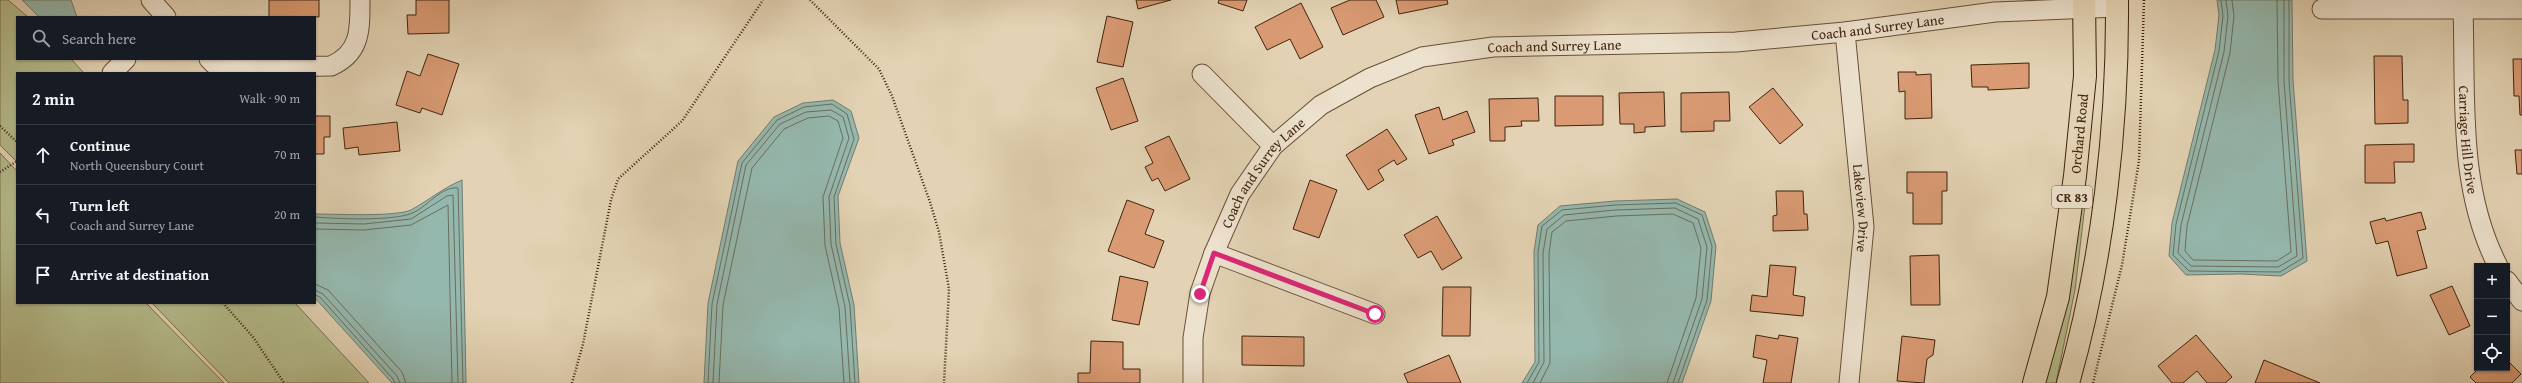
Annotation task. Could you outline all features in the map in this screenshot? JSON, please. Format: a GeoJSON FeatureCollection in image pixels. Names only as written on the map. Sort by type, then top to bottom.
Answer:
{"type":"FeatureCollection","features":[{"type":"Feature","properties":{"kind":"main road","name":"CR 83"},"geometry":{"type":"LineString","coordinates":[[2068,383],[2075,357],[2102,224],[2116,80],[2117,3]]}},
{"type":"Feature","properties":{"kind":"main road","name":"Orchard Road"},"geometry":{"type":"LineString","coordinates":[[2034,383],[2058,297],[2076,176],[2085,76],[2084,4]]}},
{"type":"Feature","properties":{"kind":"street"},"geometry":{"type":"LineString","coordinates":[[151,0],[165,16]]}},
{"type":"Feature","properties":{"kind":"street"},"geometry":{"type":"LineString","coordinates":[[210,60],[214,64],[226,68],[331,66],[345,60],[356,45],[360,20],[360,0]]}},
{"type":"Feature","properties":{"kind":"street","name":"Coach and Surrey Lane"},"geometry":{"type":"LineString","coordinates":[[1193,383],[1192,338],[1200,294],[1214,253],[1240,194],[1273,146],[1320,105],[1370,78],[1422,57],[1493,47],[1736,42],[1845,32],[1994,12],[2084,4],[2117,3]]}},
{"type":"Feature","properties":{"kind":"street"},"geometry":{"type":"LineString","coordinates":[[2322,9],[2522,9]]}},
{"type":"Feature","properties":{"kind":"street","name":"Carriage Hill Drive"},"geometry":{"type":"LineString","coordinates":[[2463,9],[2468,173],[2481,224],[2497,263]]}},
{"type":"Feature","properties":{"kind":"street","name":"Lakeview Drive"},"geometry":{"type":"LineString","coordinates":[[1845,32],[1864,227],[1849,383]]}},
{"type":"Feature","properties":{"kind":"street"},"geometry":{"type":"LineString","coordinates":[[113,72],[125,60]]}},
{"type":"Feature","properties":{"kind":"street"},"geometry":{"type":"LineString","coordinates":[[1202,74],[1273,146]]}},
{"type":"Feature","properties":{"kind":"street"},"geometry":{"type":"LineString","coordinates":[[1214,253],[1375,314]]}},
{"type":"Feature","properties":{"kind":"street"},"geometry":{"type":"LineString","coordinates":[[2510,284],[2522,301]]}},
{"type":"Feature","properties":{"kind":"path"},"geometry":{"type":"LineString","coordinates":[[572,383],[583,344],[611,200],[618,179],[682,121],[763,0]]}},
{"type":"Feature","properties":{"kind":"path"},"geometry":{"type":"LineString","coordinates":[[810,0],[879,69],[892,96],[930,202],[939,232],[949,289],[944,383]]}},
{"type":"Feature","properties":{"kind":"path"},"geometry":{"type":"LineString","coordinates":[[2093,383],[2122,265],[2140,161],[2144,0]]}},
{"type":"Feature","properties":{"kind":"path"},"geometry":{"type":"LineString","coordinates":[[0,126],[16,141]]}},
{"type":"Feature","properties":{"kind":"path"},"geometry":{"type":"LineString","coordinates":[[0,172],[16,162]]}},
{"type":"Feature","properties":{"kind":"path"},"geometry":{"type":"LineString","coordinates":[[224,304],[253,337],[284,383]]}},
{"type":"Feature","properties":{"kind":"green space"},"geometry":{"type":"Polygon","coordinates":[[[0,0],[8,0],[27,16],[16,16],[16,60],[72,60],[83,72],[16,72],[16,161],[0,145],[0,0]]]}},
{"type":"Feature","properties":{"kind":"green space"},"geometry":{"type":"Polygon","coordinates":[[[0,153],[16,170],[16,304],[147,304],[224,383],[0,383],[0,153]]]}},
{"type":"Feature","properties":{"kind":"green space"},"geometry":{"type":"Polygon","coordinates":[[[2082,205],[2085,205],[2075,290],[2056,383],[2045,383],[2082,205]]]}},
{"type":"Feature","properties":{"kind":"green space"},"geometry":{"type":"Polygon","coordinates":[[[153,304],[296,304],[369,383],[229,383],[153,304]]]}},
{"type":"Feature","properties":{"kind":"water"},"geometry":{"type":"Polygon","coordinates":[[[22,0],[71,0],[77,16],[38,16],[22,0]]]}},
{"type":"Feature","properties":{"kind":"water"},"geometry":{"type":"Polygon","coordinates":[[[2217,0],[2292,0],[2293,80],[2307,261],[2281,276],[2240,274],[2186,275],[2169,256],[2172,223],[2215,50],[2219,15],[2217,0]]]}},
{"type":"Feature","properties":{"kind":"water"},"geometry":{"type":"Polygon","coordinates":[[[833,100],[851,111],[859,138],[838,196],[840,243],[854,305],[859,383],[704,383],[708,303],[738,161],[774,117],[803,103],[833,100]]]}},
{"type":"Feature","properties":{"kind":"water"},"geometry":{"type":"Polygon","coordinates":[[[462,180],[466,383],[392,383],[316,299],[316,214],[350,215],[392,214],[403,212],[411,210],[462,180]]]}},
{"type":"Feature","properties":{"kind":"water"},"geometry":{"type":"Polygon","coordinates":[[[1677,199],[1705,212],[1716,246],[1711,301],[1682,383],[1522,383],[1535,362],[1534,252],[1538,225],[1560,206],[1615,201],[1677,199]]]}},
{"type":"Feature","properties":{"kind":"building"},"geometry":{"type":"Polygon","coordinates":[[[269,0],[319,0],[319,17],[269,16],[269,0]]]}},
{"type":"Feature","properties":{"kind":"building"},"geometry":{"type":"Polygon","coordinates":[[[416,0],[449,0],[449,33],[408,34],[407,15],[416,15],[416,0]]]}},
{"type":"Feature","properties":{"kind":"building"},"geometry":{"type":"Polygon","coordinates":[[[1136,0],[1171,0],[1138,9],[1136,0]]]}},
{"type":"Feature","properties":{"kind":"building"},"geometry":{"type":"Polygon","coordinates":[[[1219,0],[1247,0],[1243,11],[1218,3],[1219,0]]]}},
{"type":"Feature","properties":{"kind":"building"},"geometry":{"type":"Polygon","coordinates":[[[1350,0],[1376,0],[1384,17],[1343,35],[1331,8],[1350,0]]]}},
{"type":"Feature","properties":{"kind":"building"},"geometry":{"type":"Polygon","coordinates":[[[1396,0],[1447,0],[1448,4],[1399,14],[1396,0]]]}},
{"type":"Feature","properties":{"kind":"building"},"geometry":{"type":"Polygon","coordinates":[[[1301,3],[1323,47],[1300,59],[1290,39],[1267,50],[1255,27],[1301,3]]]}},
{"type":"Feature","properties":{"kind":"building"},"geometry":{"type":"Polygon","coordinates":[[[1107,16],[1133,22],[1123,67],[1097,62],[1107,16]]]}},
{"type":"Feature","properties":{"kind":"building"},"geometry":{"type":"Polygon","coordinates":[[[428,54],[459,64],[442,115],[422,108],[420,113],[396,105],[407,71],[420,76],[428,54]]]}},
{"type":"Feature","properties":{"kind":"building"},"geometry":{"type":"Polygon","coordinates":[[[2374,56],[2402,56],[2403,100],[2408,100],[2408,123],[2375,124],[2374,56]]]}},
{"type":"Feature","properties":{"kind":"building"},"geometry":{"type":"Polygon","coordinates":[[[2513,59],[2522,59],[2522,115],[2520,115],[2519,96],[2514,96],[2513,59]]]}},
{"type":"Feature","properties":{"kind":"building"},"geometry":{"type":"Polygon","coordinates":[[[2029,63],[2029,88],[1988,90],[1988,87],[1972,87],[1971,65],[2029,63]]]}},
{"type":"Feature","properties":{"kind":"building"},"geometry":{"type":"Polygon","coordinates":[[[1898,72],[1916,72],[1916,75],[1931,74],[1932,118],[1905,119],[1905,91],[1899,92],[1898,72]]]}},
{"type":"Feature","properties":{"kind":"building"},"geometry":{"type":"Polygon","coordinates":[[[1123,78],[1138,121],[1111,130],[1096,88],[1123,78]]]}},
{"type":"Feature","properties":{"kind":"building"},"geometry":{"type":"Polygon","coordinates":[[[1773,88],[1803,125],[1780,144],[1749,107],[1773,88]]]}},
{"type":"Feature","properties":{"kind":"building"},"geometry":{"type":"Polygon","coordinates":[[[1664,92],[1665,126],[1645,127],[1645,132],[1634,133],[1634,124],[1620,124],[1619,93],[1664,92]]]}},
{"type":"Feature","properties":{"kind":"building"},"geometry":{"type":"Polygon","coordinates":[[[1729,92],[1730,121],[1714,121],[1714,131],[1681,132],[1681,93],[1729,92]]]}},
{"type":"Feature","properties":{"kind":"building"},"geometry":{"type":"Polygon","coordinates":[[[1555,96],[1603,96],[1603,125],[1555,126],[1555,96]]]}},
{"type":"Feature","properties":{"kind":"building"},"geometry":{"type":"Polygon","coordinates":[[[1538,98],[1539,121],[1521,121],[1522,126],[1505,127],[1505,141],[1490,141],[1489,99],[1538,98]]]}},
{"type":"Feature","properties":{"kind":"building"},"geometry":{"type":"Polygon","coordinates":[[[1439,107],[1443,120],[1467,111],[1475,132],[1452,140],[1454,145],[1429,154],[1415,115],[1439,107]]]}},
{"type":"Feature","properties":{"kind":"building"},"geometry":{"type":"Polygon","coordinates":[[[316,116],[330,116],[330,137],[324,137],[324,154],[316,154],[316,116]]]}},
{"type":"Feature","properties":{"kind":"building"},"geometry":{"type":"Polygon","coordinates":[[[397,122],[400,151],[359,155],[358,147],[345,149],[343,128],[397,122]]]}},
{"type":"Feature","properties":{"kind":"building"},"geometry":{"type":"Polygon","coordinates":[[[1387,129],[1407,159],[1397,165],[1394,160],[1378,170],[1384,180],[1368,190],[1346,155],[1387,129]]]}},
{"type":"Feature","properties":{"kind":"building"},"geometry":{"type":"Polygon","coordinates":[[[1169,136],[1190,179],[1165,191],[1158,178],[1152,181],[1145,167],[1153,163],[1145,147],[1169,136]]]}},
{"type":"Feature","properties":{"kind":"building"},"geometry":{"type":"Polygon","coordinates":[[[2414,144],[2414,162],[2394,162],[2395,183],[2365,183],[2365,145],[2414,144]]]}},
{"type":"Feature","properties":{"kind":"building"},"geometry":{"type":"Polygon","coordinates":[[[2515,150],[2522,150],[2522,174],[2517,174],[2515,150]]]}},
{"type":"Feature","properties":{"kind":"building"},"geometry":{"type":"Polygon","coordinates":[[[1907,172],[1947,172],[1947,191],[1942,191],[1942,224],[1913,224],[1913,193],[1907,193],[1907,172]]]}},
{"type":"Feature","properties":{"kind":"building"},"geometry":{"type":"Polygon","coordinates":[[[1310,180],[1337,190],[1319,238],[1293,229],[1310,180]]]}},
{"type":"Feature","properties":{"kind":"building"},"geometry":{"type":"Polygon","coordinates":[[[1776,191],[1803,191],[1804,214],[1807,214],[1808,230],[1773,231],[1773,216],[1777,215],[1776,191]]]}},
{"type":"Feature","properties":{"kind":"building"},"geometry":{"type":"Polygon","coordinates":[[[1127,200],[1154,210],[1145,234],[1164,241],[1154,268],[1108,251],[1127,200]]]}},
{"type":"Feature","properties":{"kind":"building"},"geometry":{"type":"Polygon","coordinates":[[[2421,212],[2426,229],[2417,231],[2427,268],[2397,276],[2388,241],[2376,244],[2370,222],[2385,218],[2386,221],[2421,212]]]}},
{"type":"Feature","properties":{"kind":"building"},"geometry":{"type":"Polygon","coordinates":[[[1437,216],[1462,258],[1442,270],[1431,251],[1418,258],[1404,235],[1437,216]]]}},
{"type":"Feature","properties":{"kind":"building"},"geometry":{"type":"Polygon","coordinates":[[[1939,255],[1940,305],[1911,305],[1910,256],[1939,255]]]}},
{"type":"Feature","properties":{"kind":"building"},"geometry":{"type":"Polygon","coordinates":[[[1770,265],[1796,267],[1793,295],[1805,297],[1803,316],[1750,311],[1752,295],[1767,297],[1770,265]]]}},
{"type":"Feature","properties":{"kind":"building"},"geometry":{"type":"Polygon","coordinates":[[[1120,276],[1148,282],[1139,325],[1112,320],[1120,276]]]}},
{"type":"Feature","properties":{"kind":"building"},"geometry":{"type":"Polygon","coordinates":[[[2452,286],[2470,326],[2449,335],[2430,295],[2452,286]]]}},
{"type":"Feature","properties":{"kind":"building"},"geometry":{"type":"Polygon","coordinates":[[[1443,287],[1471,287],[1470,336],[1442,336],[1443,287]]]}},
{"type":"Feature","properties":{"kind":"building"},"geometry":{"type":"Polygon","coordinates":[[[1756,335],[1778,339],[1779,335],[1798,338],[1791,383],[1763,383],[1767,360],[1753,357],[1756,335]]]}},
{"type":"Feature","properties":{"kind":"building"},"geometry":{"type":"Polygon","coordinates":[[[2196,335],[2232,377],[2225,383],[2207,383],[2197,371],[2183,383],[2172,383],[2158,366],[2196,335]]]}},
{"type":"Feature","properties":{"kind":"building"},"geometry":{"type":"Polygon","coordinates":[[[1242,336],[1304,337],[1304,366],[1242,365],[1242,336]]]}},
{"type":"Feature","properties":{"kind":"building"},"geometry":{"type":"Polygon","coordinates":[[[1902,336],[1935,340],[1933,355],[1927,359],[1924,383],[1897,381],[1902,336]]]}},
{"type":"Feature","properties":{"kind":"building"},"geometry":{"type":"Polygon","coordinates":[[[1091,341],[1123,342],[1123,369],[1140,369],[1140,383],[1078,383],[1078,373],[1090,373],[1091,341]]]}},
{"type":"Feature","properties":{"kind":"building"},"geometry":{"type":"Polygon","coordinates":[[[1449,355],[1461,383],[1408,383],[1404,374],[1449,355]]]}},
{"type":"Feature","properties":{"kind":"building"},"geometry":{"type":"Polygon","coordinates":[[[2264,360],[2320,383],[2255,383],[2264,360]]]}},
{"type":"Feature","properties":{"kind":"building"},"geometry":{"type":"Polygon","coordinates":[[[2510,363],[2521,374],[2512,383],[2476,383],[2470,377],[2476,371],[2510,371],[2510,363]]]}},
{"type":"Feature","properties":{"kind":"route"},"geometry":{"type":"LineString","coordinates":[[1200,294],[1214,253],[1375,314]]}}]}
